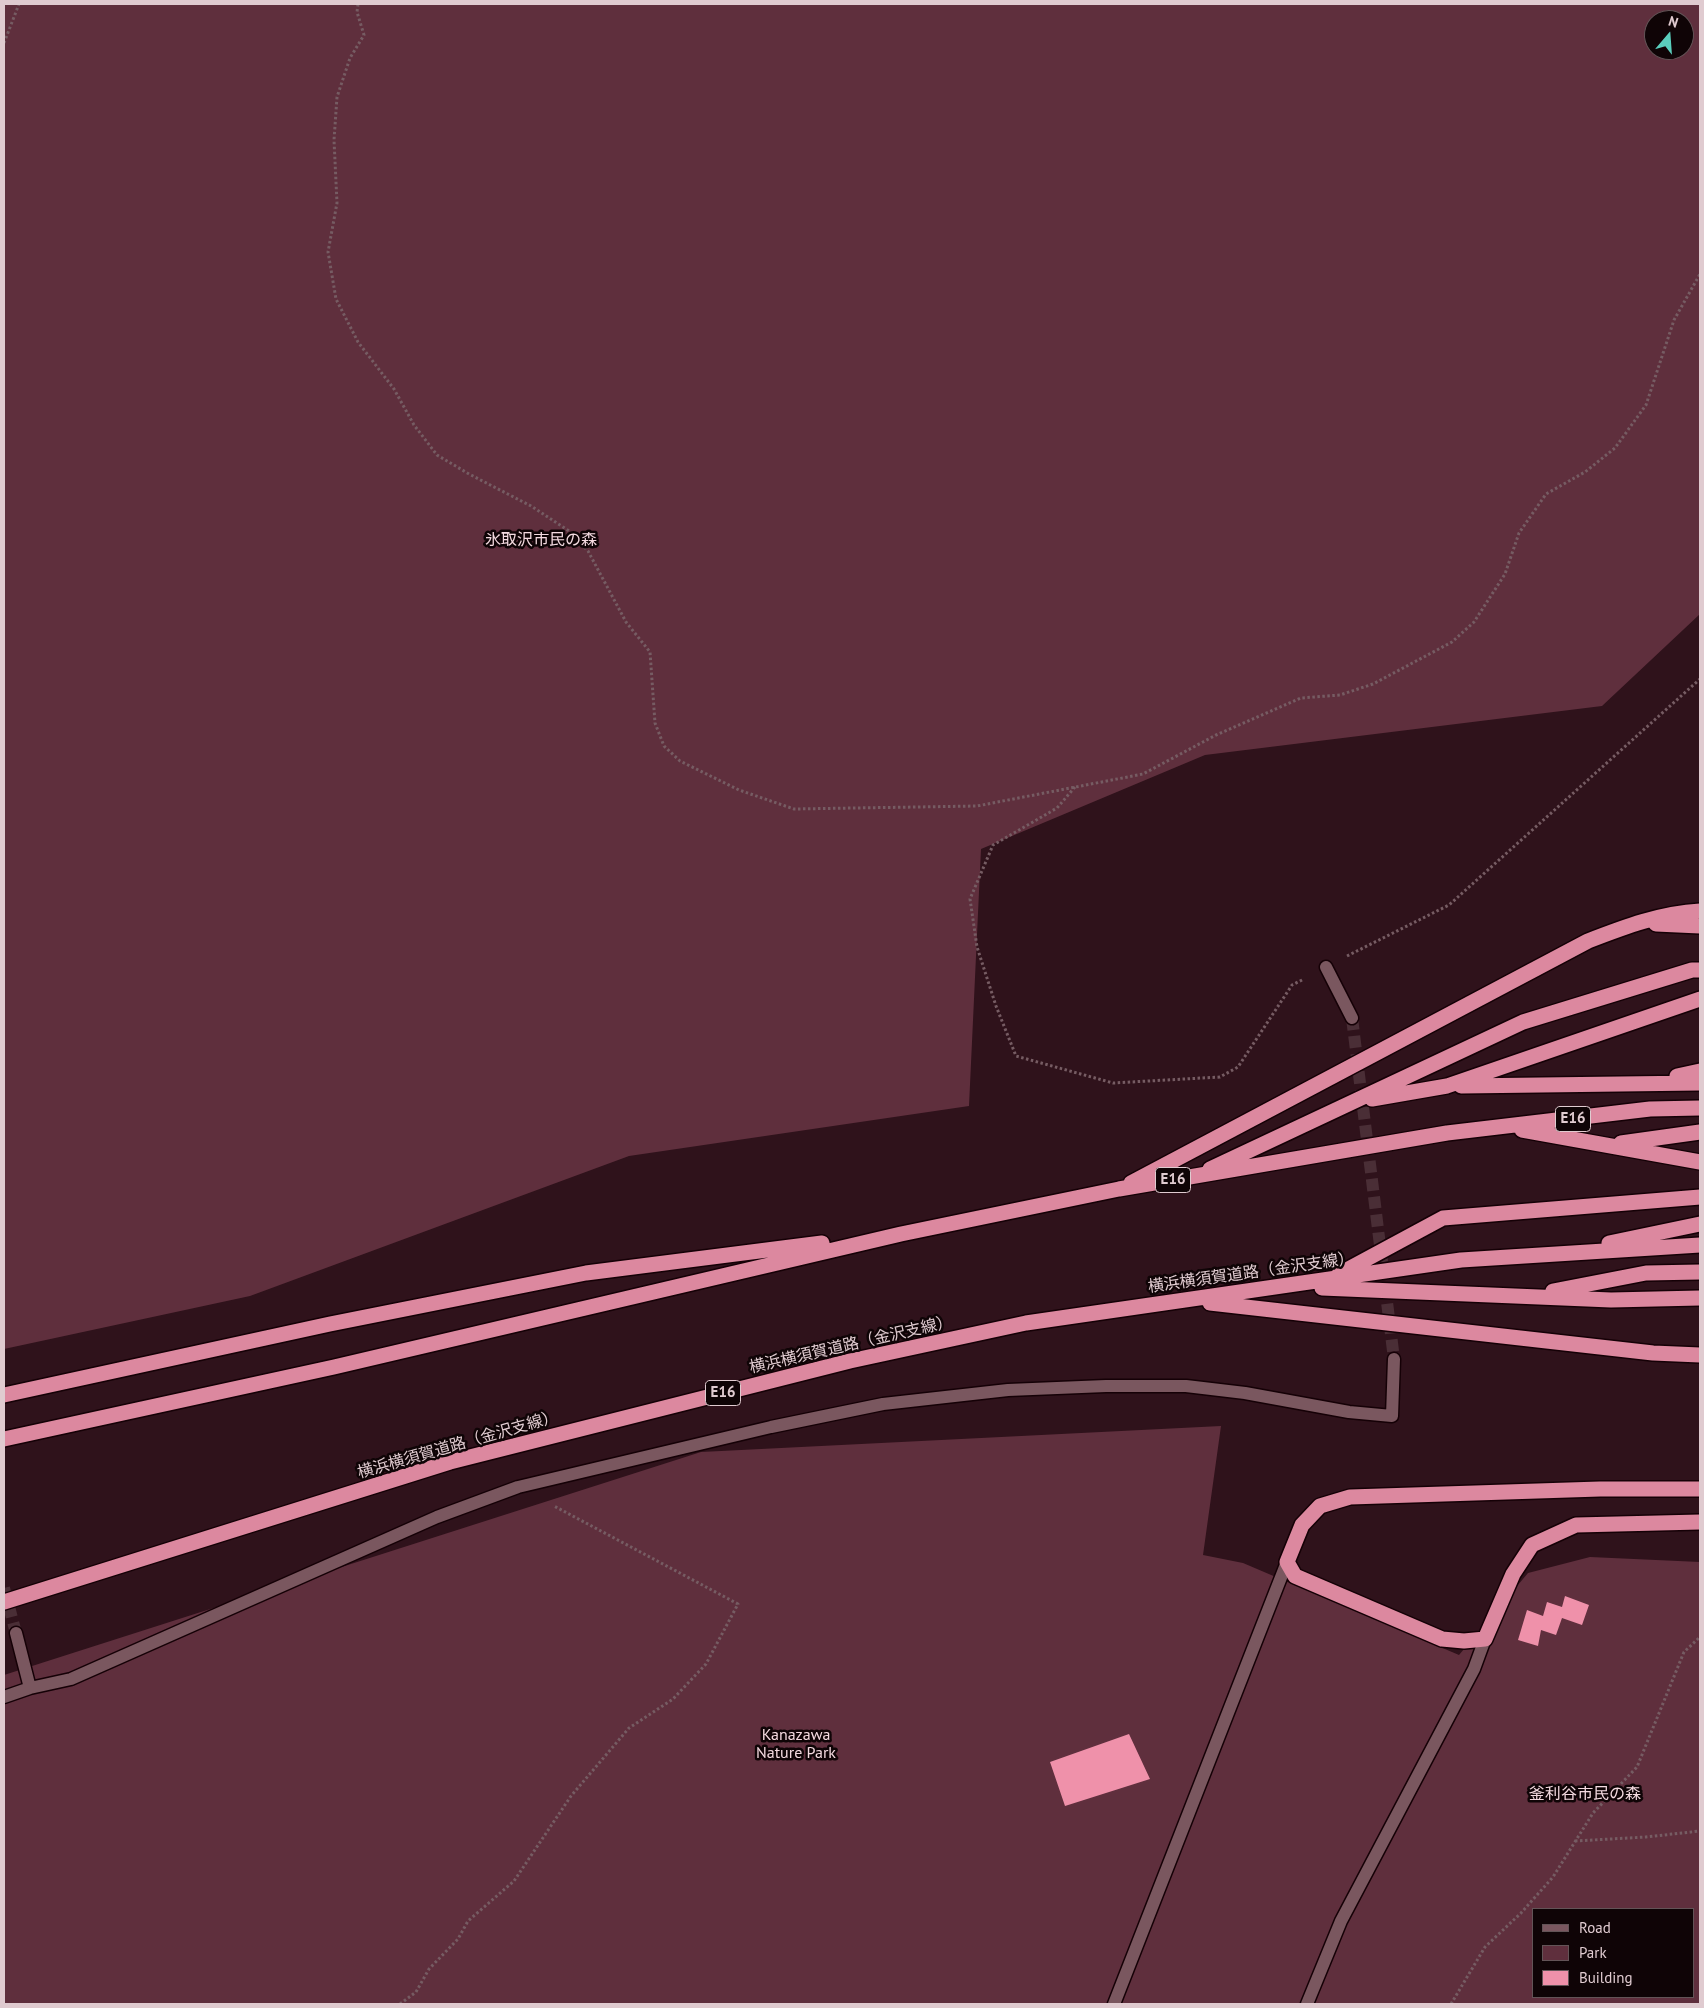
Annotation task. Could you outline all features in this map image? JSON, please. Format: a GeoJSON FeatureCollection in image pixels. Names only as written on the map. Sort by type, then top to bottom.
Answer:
{"type":"FeatureCollection","features":[{"type":"Feature","properties":{"kind":"highway"},"geometry":{"type":"LineString","coordinates":[[1119,1189],[1588,941],[1638,923],[1700,911]]}},
{"type":"Feature","properties":{"kind":"highway"},"geometry":{"type":"LineString","coordinates":[[1638,923],[1700,926]]}},
{"type":"Feature","properties":{"kind":"highway"},"geometry":{"type":"LineString","coordinates":[[1192,1177],[1522,1022],[1692,970],[1700,970]]}},
{"type":"Feature","properties":{"kind":"highway"},"geometry":{"type":"LineString","coordinates":[[1447,1086],[1700,999]]}},
{"type":"Feature","properties":{"kind":"highway"},"geometry":{"type":"LineString","coordinates":[[1634,1084],[1700,1071]]}},
{"type":"Feature","properties":{"kind":"highway"},"geometry":{"type":"LineString","coordinates":[[1353,1102],[1447,1086],[1700,1082]]}},
{"type":"Feature","properties":{"kind":"highway","name":"E16"},"geometry":{"type":"LineString","coordinates":[[4,1439],[334,1367],[900,1234],[1119,1189],[1447,1133],[1650,1109],[1700,1108]]}},
{"type":"Feature","properties":{"kind":"highway"},"geometry":{"type":"LineString","coordinates":[[1506,1127],[1700,1162]]}},
{"type":"Feature","properties":{"kind":"highway"},"geometry":{"type":"LineString","coordinates":[[1607,1145],[1700,1132]]}},
{"type":"Feature","properties":{"kind":"highway"},"geometry":{"type":"LineString","coordinates":[[1328,1280],[1443,1218],[1700,1197]]}},
{"type":"Feature","properties":{"kind":"highway"},"geometry":{"type":"LineString","coordinates":[[1554,1254],[1700,1224]]}},
{"type":"Feature","properties":{"kind":"highway","name":"E16"},"geometry":{"type":"LineString","coordinates":[[4,1395],[330,1324],[586,1273],[900,1234]]}},
{"type":"Feature","properties":{"kind":"highway","name":"横浜横須賀道路（金沢支線）"},"geometry":{"type":"LineString","coordinates":[[4,1602],[460,1459],[850,1361],[1026,1323],[1460,1260],[1700,1245]]}},
{"type":"Feature","properties":{"kind":"highway"},"geometry":{"type":"LineString","coordinates":[[1528,1296],[1646,1273],[1700,1272]]}},
{"type":"Feature","properties":{"kind":"highway"},"geometry":{"type":"LineString","coordinates":[[1286,1286],[1611,1300],[1700,1298]]}},
{"type":"Feature","properties":{"kind":"highway"},"geometry":{"type":"LineString","coordinates":[[1188,1300],[1653,1353],[1700,1355]]}},
{"type":"Feature","properties":{"kind":"highway"},"geometry":{"type":"LineString","coordinates":[[1653,1353],[1700,1347]]}},
{"type":"Feature","properties":{"kind":"highway"},"geometry":{"type":"LineString","coordinates":[[1700,1489],[1600,1489],[1350,1497],[1320,1506],[1302,1525],[1287,1562],[1295,1576],[1442,1638],[1464,1641],[1486,1639],[1513,1574],[1532,1546],[1576,1524],[1700,1522]]}},
{"type":"Feature","properties":{"kind":"lane"},"geometry":{"type":"LineString","coordinates":[[1326,968],[1352,1018]]}},
{"type":"Feature","properties":{"kind":"lane"},"geometry":{"type":"LineString","coordinates":[[4,1697],[30,1688],[71,1679],[437,1518],[518,1487],[771,1427],[883,1404],[1008,1390],[1106,1386],[1186,1386],[1245,1393],[1349,1412],[1392,1416],[1394,1359]]}},
{"type":"Feature","properties":{"kind":"lane"},"geometry":{"type":"LineString","coordinates":[[1114,2004],[1287,1562]]}},
{"type":"Feature","properties":{"kind":"lane"},"geometry":{"type":"LineString","coordinates":[[16,1633],[30,1688]]}},
{"type":"Feature","properties":{"kind":"lane"},"geometry":{"type":"LineString","coordinates":[[1307,2004],[1341,1922],[1474,1669],[1486,1639]]}},
{"type":"Feature","properties":{"kind":"path"},"geometry":{"type":"LineString","coordinates":[[4,42],[19,4]]}},
{"type":"Feature","properties":{"kind":"path"},"geometry":{"type":"LineString","coordinates":[[358,4],[357,12],[364,35],[350,58],[337,97],[334,140],[337,203],[328,252],[336,299],[358,342],[394,389],[414,425],[437,455],[531,506],[570,531],[588,551],[626,622],[650,652],[654,723],[664,746],[680,761],[739,790],[794,809],[977,806],[1143,774],[1216,735],[1301,698],[1340,695],[1373,684],[1452,642],[1474,622],[1505,574],[1519,533],[1546,494],[1585,472],[1615,448],[1646,405],[1674,320],[1700,274]]}},
{"type":"Feature","properties":{"kind":"path"},"geometry":{"type":"LineString","coordinates":[[1075,787],[1057,808],[994,845],[970,900],[977,947],[996,1006],[1016,1056],[1113,1083],[1220,1077],[1238,1067],[1292,985],[1448,905],[1700,679]]}},
{"type":"Feature","properties":{"kind":"path"},"geometry":{"type":"LineString","coordinates":[[400,2004],[416,1992],[429,1969],[458,1939],[468,1921],[514,1881],[571,1796],[628,1728],[673,1699],[706,1664],[738,1604],[518,1487]]}},
{"type":"Feature","properties":{"kind":"path"},"geometry":{"type":"LineString","coordinates":[[1451,2004],[1485,1947],[1521,1913],[1553,1877],[1593,1813],[1637,1767],[1684,1652],[1700,1637]]}},
{"type":"Feature","properties":{"kind":"path"},"geometry":{"type":"LineString","coordinates":[[1575,1841],[1646,1837],[1700,1831]]}},
{"type":"Feature","properties":{"kind":"green space","name":"氷取沢市民の森"},"geometry":{"type":"Polygon","coordinates":[[[4,4],[1700,4],[1700,614],[1602,706],[1205,755],[981,849],[969,1106],[629,1156],[250,1296],[4,1349],[4,4]]]}},
{"type":"Feature","properties":{"kind":"green space","name":"Kanazawa Nature Park"},"geometry":{"type":"Polygon","coordinates":[[[1221,1426],[1203,1555],[1243,1563],[1459,1655],[1528,1573],[1590,1557],[1700,1562],[1700,2004],[4,2004],[4,1675],[701,1452],[1221,1426]]]}},
{"type":"Feature","properties":{"kind":"building"},"geometry":{"type":"Polygon","coordinates":[[[1565,1596],[1589,1605],[1582,1625],[1562,1618],[1556,1635],[1541,1630],[1538,1646],[1518,1640],[1527,1610],[1543,1616],[1547,1602],[1562,1607],[1565,1596]]]}},
{"type":"Feature","properties":{"kind":"building"},"geometry":{"type":"Polygon","coordinates":[[[1129,1734],[1150,1779],[1065,1806],[1050,1762],[1129,1734]]]}},
{"type":"Feature","properties":{"kind":"tunnel"},"geometry":{"type":"LineString","coordinates":[[1352,1018],[1394,1359]]}},
{"type":"Feature","properties":{"kind":"tunnel"},"geometry":{"type":"LineString","coordinates":[[4,1588],[16,1633]]}},
{"type":"Feature","properties":{"kind":"park label","name":"釜利谷市民の森"},"geometry":{"type":"Point","coordinates":[1585,1794]}}]}
